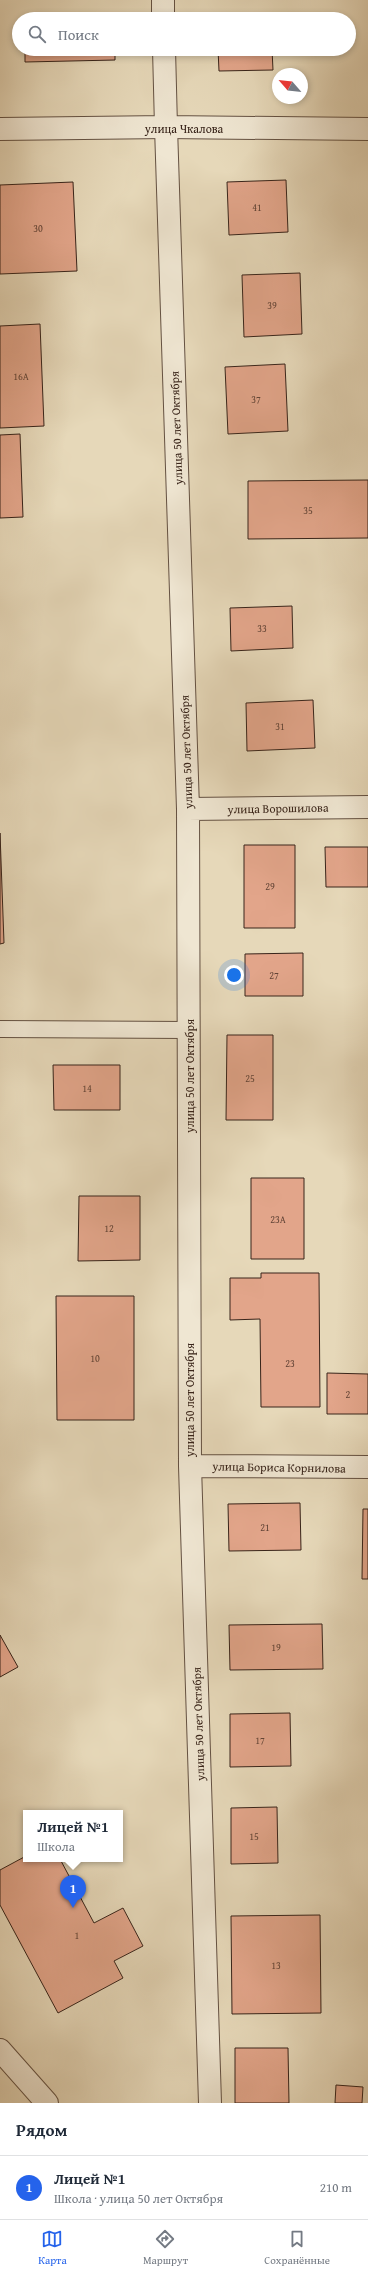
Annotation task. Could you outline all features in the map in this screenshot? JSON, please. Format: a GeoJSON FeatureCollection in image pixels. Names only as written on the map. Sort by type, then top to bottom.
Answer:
{"type":"FeatureCollection","features":[{"type":"Feature","properties":{"kind":"street"},"geometry":{"type":"LineString","coordinates":[[163,0],[163,12]]}},
{"type":"Feature","properties":{"kind":"street","name":"улица 50 лет Октября"},"geometry":{"type":"LineString","coordinates":[[164,56],[188,809],[190,1466],[210,2103]]}},
{"type":"Feature","properties":{"kind":"street","name":"улица Чкалова"},"geometry":{"type":"LineString","coordinates":[[0,129],[166,127],[368,129]]}},
{"type":"Feature","properties":{"kind":"street","name":"улица Ворошилова"},"geometry":{"type":"LineString","coordinates":[[188,809],[368,807]]}},
{"type":"Feature","properties":{"kind":"street","name":"улица Бориса Корнилова"},"geometry":{"type":"LineString","coordinates":[[190,1466],[368,1467]]}},
{"type":"Feature","properties":{"kind":"street"},"geometry":{"type":"LineString","coordinates":[[0,2050],[47,2103]]}},
{"type":"Feature","properties":{"kind":"lane"},"geometry":{"type":"LineString","coordinates":[[0,1029],[188,1030]]}},
{"type":"Feature","properties":{"kind":"building"},"geometry":{"type":"Polygon","coordinates":[[[25,56],[115,56],[115,60],[25,62],[25,56]]]}},
{"type":"Feature","properties":{"kind":"building"},"geometry":{"type":"Polygon","coordinates":[[[218,56],[272,56],[272,70],[219,71],[218,56]]]}},
{"type":"Feature","properties":{"kind":"building"},"geometry":{"type":"Polygon","coordinates":[[[286,180],[288,232],[229,235],[227,182],[286,180]]]}},
{"type":"Feature","properties":{"kind":"building"},"geometry":{"type":"Polygon","coordinates":[[[73,182],[77,271],[0,274],[0,185],[73,182]]]}},
{"type":"Feature","properties":{"kind":"building"},"geometry":{"type":"Polygon","coordinates":[[[300,273],[302,334],[244,337],[242,275],[300,273]]]}},
{"type":"Feature","properties":{"kind":"building"},"geometry":{"type":"Polygon","coordinates":[[[40,324],[44,426],[0,428],[0,326],[40,324]]]}},
{"type":"Feature","properties":{"kind":"building"},"geometry":{"type":"Polygon","coordinates":[[[285,364],[288,431],[228,434],[225,367],[285,364]]]}},
{"type":"Feature","properties":{"kind":"building"},"geometry":{"type":"Polygon","coordinates":[[[20,434],[23,517],[0,518],[0,435],[20,434]]]}},
{"type":"Feature","properties":{"kind":"building"},"geometry":{"type":"Polygon","coordinates":[[[368,480],[368,538],[248,539],[248,481],[368,480]]]}},
{"type":"Feature","properties":{"kind":"building"},"geometry":{"type":"Polygon","coordinates":[[[292,606],[293,648],[231,651],[230,608],[292,606]]]}},
{"type":"Feature","properties":{"kind":"building"},"geometry":{"type":"Polygon","coordinates":[[[313,700],[315,748],[247,751],[246,703],[313,700]]]}},
{"type":"Feature","properties":{"kind":"building"},"geometry":{"type":"Polygon","coordinates":[[[0,833],[4,943],[0,944],[0,833]]]}},
{"type":"Feature","properties":{"kind":"building"},"geometry":{"type":"Polygon","coordinates":[[[244,845],[295,845],[295,928],[244,928],[244,845]]]}},
{"type":"Feature","properties":{"kind":"building"},"geometry":{"type":"Polygon","coordinates":[[[325,847],[368,847],[368,887],[326,887],[325,847]]]}},
{"type":"Feature","properties":{"kind":"building"},"geometry":{"type":"Polygon","coordinates":[[[303,953],[303,996],[245,996],[245,954],[303,953]]]}},
{"type":"Feature","properties":{"kind":"building"},"geometry":{"type":"Polygon","coordinates":[[[227,1035],[273,1035],[273,1120],[226,1120],[227,1035]]]}},
{"type":"Feature","properties":{"kind":"building"},"geometry":{"type":"Polygon","coordinates":[[[53,1065],[120,1065],[120,1110],[54,1110],[53,1065]]]}},
{"type":"Feature","properties":{"kind":"building"},"geometry":{"type":"Polygon","coordinates":[[[251,1178],[304,1178],[304,1259],[251,1259],[251,1178]]]}},
{"type":"Feature","properties":{"kind":"building"},"geometry":{"type":"Polygon","coordinates":[[[79,1196],[140,1196],[140,1260],[78,1261],[79,1196]]]}},
{"type":"Feature","properties":{"kind":"building"},"geometry":{"type":"Polygon","coordinates":[[[261,1273],[319,1273],[320,1407],[261,1407],[260,1319],[230,1320],[230,1278],[261,1278],[261,1273]]]}},
{"type":"Feature","properties":{"kind":"building"},"geometry":{"type":"Polygon","coordinates":[[[56,1296],[134,1296],[134,1420],[57,1420],[56,1296]]]}},
{"type":"Feature","properties":{"kind":"building"},"geometry":{"type":"Polygon","coordinates":[[[327,1373],[368,1374],[368,1414],[327,1414],[327,1373]]]}},
{"type":"Feature","properties":{"kind":"building"},"geometry":{"type":"Polygon","coordinates":[[[300,1503],[301,1550],[229,1551],[228,1504],[300,1503]]]}},
{"type":"Feature","properties":{"kind":"building"},"geometry":{"type":"Polygon","coordinates":[[[363,1509],[368,1509],[368,1579],[362,1579],[363,1509]]]}},
{"type":"Feature","properties":{"kind":"building"},"geometry":{"type":"Polygon","coordinates":[[[322,1624],[323,1669],[230,1670],[229,1625],[322,1624]]]}},
{"type":"Feature","properties":{"kind":"building"},"geometry":{"type":"Polygon","coordinates":[[[0,1635],[18,1667],[0,1677],[0,1635]]]}},
{"type":"Feature","properties":{"kind":"building"},"geometry":{"type":"Polygon","coordinates":[[[290,1713],[291,1766],[230,1767],[230,1714],[290,1713]]]}},
{"type":"Feature","properties":{"kind":"building"},"geometry":{"type":"Polygon","coordinates":[[[277,1807],[278,1863],[231,1864],[231,1808],[277,1807]]]}},
{"type":"Feature","properties":{"kind":"building"},"geometry":{"type":"Polygon","coordinates":[[[23,1858],[23,1862],[62,1862],[94,1923],[123,1908],[143,1946],[114,1961],[123,1978],[58,2013],[0,1905],[0,1870],[23,1858]]]}},
{"type":"Feature","properties":{"kind":"building"},"geometry":{"type":"Polygon","coordinates":[[[320,1915],[321,2013],[232,2014],[231,1916],[320,1915]]]}},
{"type":"Feature","properties":{"kind":"building"},"geometry":{"type":"Polygon","coordinates":[[[235,2048],[288,2048],[289,2103],[235,2103],[235,2048]]]}},
{"type":"Feature","properties":{"kind":"building"},"geometry":{"type":"Polygon","coordinates":[[[336,2085],[363,2087],[362,2103],[335,2103],[336,2085]]]}},
{"type":"Feature","properties":{"kind":"place","name":"Лицей №1"},"geometry":{"type":"Point","coordinates":[73,1908]}}]}
